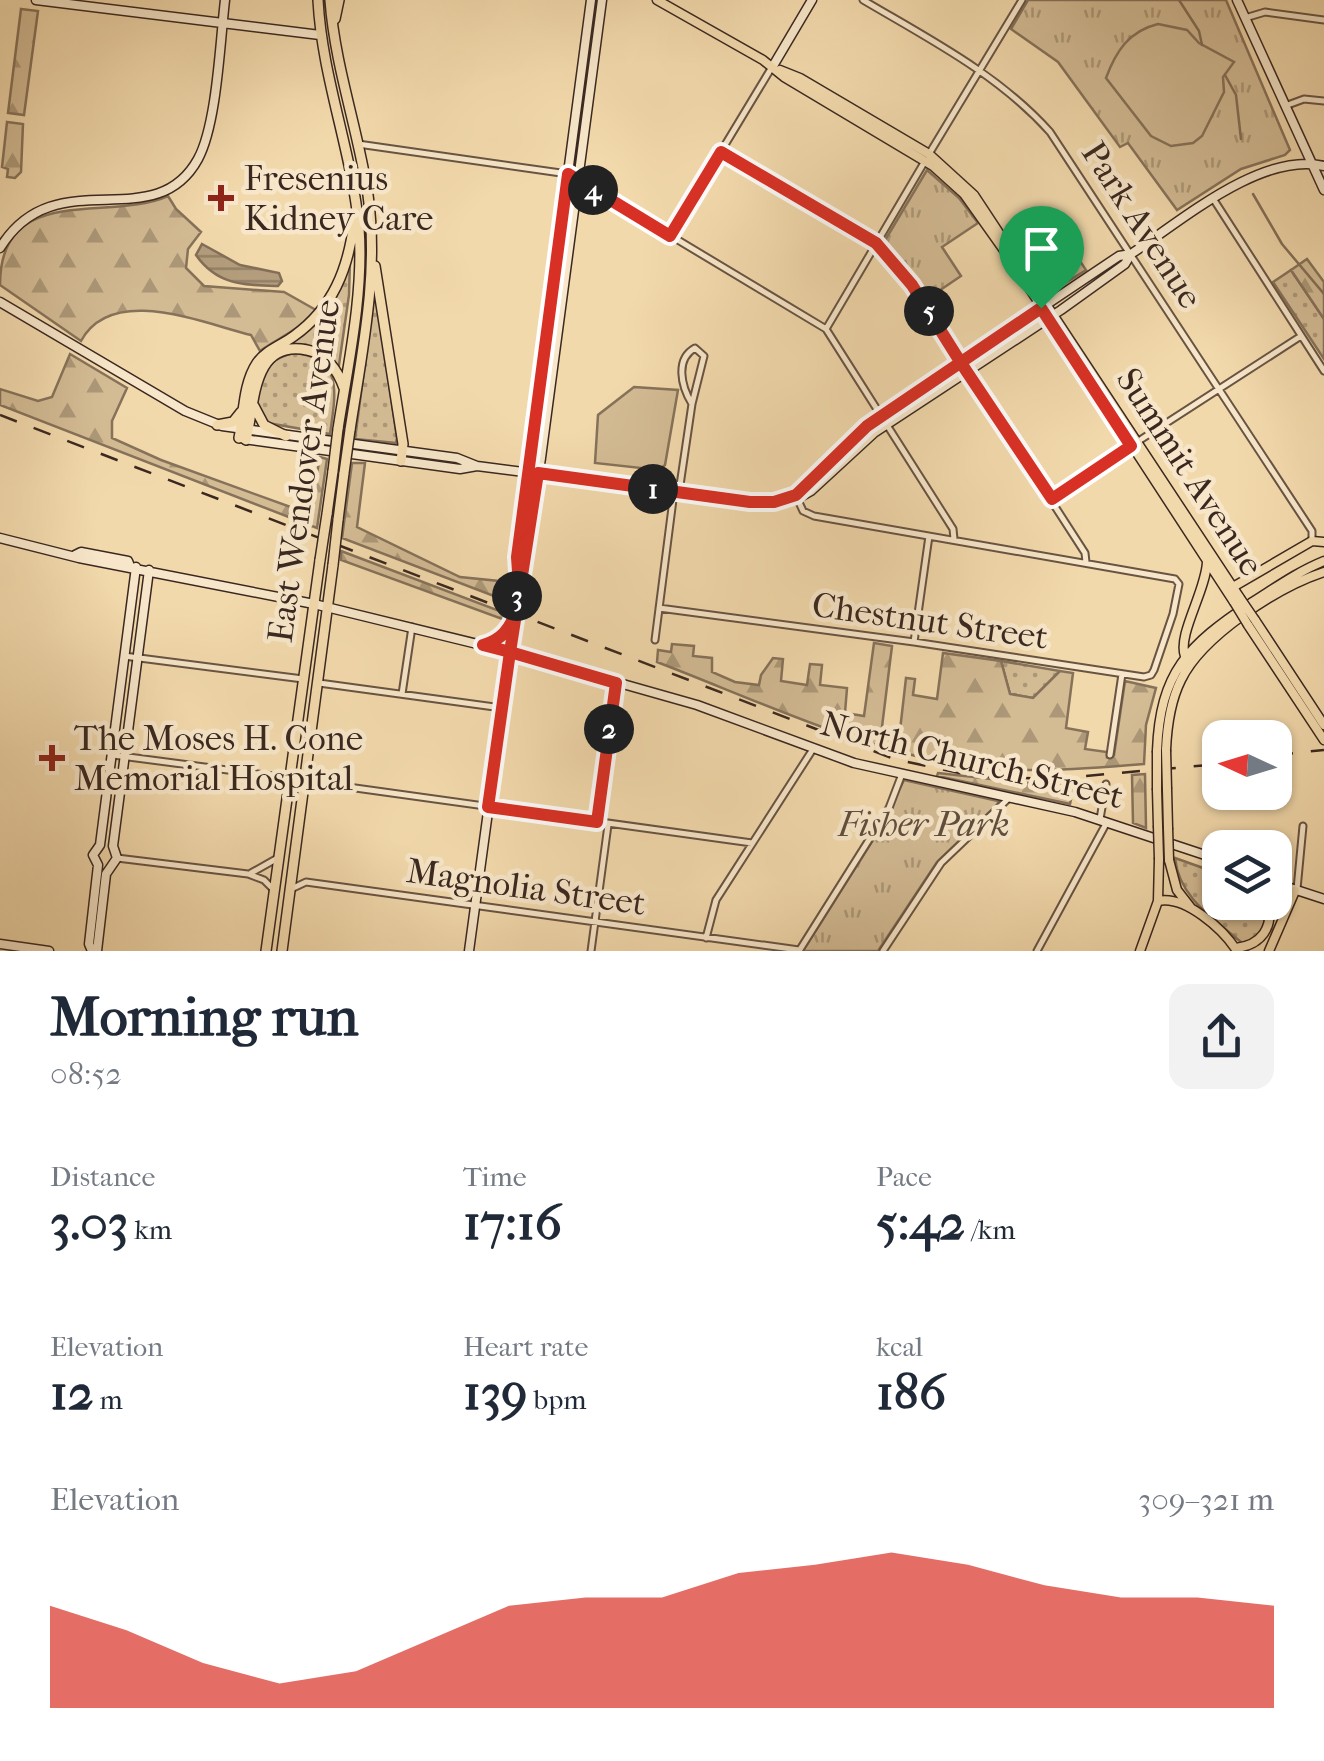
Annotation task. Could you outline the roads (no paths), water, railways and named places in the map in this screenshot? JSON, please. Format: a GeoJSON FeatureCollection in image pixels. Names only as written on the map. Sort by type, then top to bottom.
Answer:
{"type":"FeatureCollection","features":[{"type":"Feature","properties":{"kind":"highway","name":"East Wendover Avenue"},"geometry":{"type":"LineString","coordinates":[[318,0],[320,36],[359,233],[356,298],[344,390],[344,430]]}},
{"type":"Feature","properties":{"kind":"highway","name":"East Wendover Avenue"},"geometry":{"type":"LineString","coordinates":[[282,951],[328,608],[344,430],[368,307],[373,250],[368,194],[337,57],[330,0]]}},
{"type":"Feature","properties":{"kind":"highway"},"geometry":{"type":"LineString","coordinates":[[332,31],[339,0]]}},
{"type":"Feature","properties":{"kind":"highway"},"geometry":{"type":"LineString","coordinates":[[320,36],[329,41],[337,57]]}},
{"type":"Feature","properties":{"kind":"highway"},"geometry":{"type":"LineString","coordinates":[[286,436],[258,418],[249,403],[248,384],[260,357],[316,319],[337,288],[351,250],[356,206]]}},
{"type":"Feature","properties":{"kind":"highway"},"geometry":{"type":"LineString","coordinates":[[373,250],[402,457]]}},
{"type":"Feature","properties":{"kind":"highway"},"geometry":{"type":"LineString","coordinates":[[244,434],[258,376],[284,350],[312,350],[323,356],[335,369],[344,390]]}},
{"type":"Feature","properties":{"kind":"highway"},"geometry":{"type":"LineString","coordinates":[[217,425],[235,420],[249,403]]}},
{"type":"Feature","properties":{"kind":"highway","name":"East Wendover Avenue"},"geometry":{"type":"LineString","coordinates":[[266,951],[327,514],[339,472]]}},
{"type":"Feature","properties":{"kind":"main road"},"geometry":{"type":"LineString","coordinates":[[38,0],[320,36]]}},
{"type":"Feature","properties":{"kind":"main road"},"geometry":{"type":"LineString","coordinates":[[0,248],[17,224],[42,207],[78,200],[149,197],[186,174],[198,159],[207,133],[226,0]]}},
{"type":"Feature","properties":{"kind":"main road"},"geometry":{"type":"LineString","coordinates":[[469,951],[519,579],[526,558],[591,0]]}},
{"type":"Feature","properties":{"kind":"main road"},"geometry":{"type":"LineString","coordinates":[[533,472],[580,182],[602,0]]}},
{"type":"Feature","properties":{"kind":"main road","name":"Summit Avenue"},"geometry":{"type":"LineString","coordinates":[[657,0],[800,78],[952,172],[974,195],[1050,317],[1233,587],[1237,600]]}},
{"type":"Feature","properties":{"kind":"main road"},"geometry":{"type":"LineString","coordinates":[[776,68],[812,0]]}},
{"type":"Feature","properties":{"kind":"main road"},"geometry":{"type":"LineString","coordinates":[[1237,0],[1324,190]]}},
{"type":"Feature","properties":{"kind":"main road"},"geometry":{"type":"LineString","coordinates":[[575,119],[586,134]]}},
{"type":"Feature","properties":{"kind":"main road"},"geometry":{"type":"LineString","coordinates":[[244,434],[286,436],[460,469],[477,466],[533,472],[759,503],[796,495],[882,421],[960,362],[1119,256],[1131,254],[1263,171],[1310,163],[1324,166]]}},
{"type":"Feature","properties":{"kind":"main road"},"geometry":{"type":"LineString","coordinates":[[882,421],[967,372],[1050,317],[1125,264],[1131,254]]}},
{"type":"Feature","properties":{"kind":"main road"},"geometry":{"type":"LineString","coordinates":[[0,302],[217,425],[244,434],[402,457]]}},
{"type":"Feature","properties":{"kind":"main road","name":"Summit Avenue"},"geometry":{"type":"LineString","coordinates":[[1134,444],[1208,562],[1323,722]]}},
{"type":"Feature","properties":{"kind":"main road"},"geometry":{"type":"LineString","coordinates":[[1233,587],[1312,536],[1324,542]]}},
{"type":"Feature","properties":{"kind":"main road","name":"North Church Street"},"geometry":{"type":"LineString","coordinates":[[0,538],[314,604],[510,652],[697,706],[872,768],[1104,820],[1202,854]]}},
{"type":"Feature","properties":{"kind":"main road"},"geometry":{"type":"LineString","coordinates":[[1140,951],[1158,900],[1164,860],[1161,750],[1165,692],[1185,656],[1226,620],[1294,575],[1324,561]]}},
{"type":"Feature","properties":{"kind":"main road"},"geometry":{"type":"LineString","coordinates":[[1185,656],[1182,641],[1204,589],[1208,562]]}},
{"type":"Feature","properties":{"kind":"main road"},"geometry":{"type":"LineString","coordinates":[[94,951],[89,944],[98,866],[94,855],[100,845],[133,566]]}},
{"type":"Feature","properties":{"kind":"main road"},"geometry":{"type":"LineString","coordinates":[[94,951],[108,868],[117,858],[113,846],[149,570]]}},
{"type":"Feature","properties":{"kind":"main road"},"geometry":{"type":"LineString","coordinates":[[1161,750],[1175,694],[1187,668],[1202,649],[1258,607],[1298,582],[1324,572]]}},
{"type":"Feature","properties":{"kind":"main road"},"geometry":{"type":"LineString","coordinates":[[483,645],[502,639],[514,621]]}},
{"type":"Feature","properties":{"kind":"main road","name":"Summit Avenue"},"geometry":{"type":"LineString","coordinates":[[1252,622],[1324,740]]}},
{"type":"Feature","properties":{"kind":"main road"},"geometry":{"type":"LineString","coordinates":[[1279,671],[1314,719],[1323,722]]}},
{"type":"Feature","properties":{"kind":"main road"},"geometry":{"type":"LineString","coordinates":[[100,845],[113,846]]}},
{"type":"Feature","properties":{"kind":"main road"},"geometry":{"type":"LineString","coordinates":[[1164,860],[1177,890],[1191,908],[1217,928],[1236,950],[1261,938],[1269,920]]}},
{"type":"Feature","properties":{"kind":"main road"},"geometry":{"type":"LineString","coordinates":[[98,866],[108,868]]}},
{"type":"Feature","properties":{"kind":"main road"},"geometry":{"type":"LineString","coordinates":[[1292,889],[1324,899]]}},
{"type":"Feature","properties":{"kind":"main road"},"geometry":{"type":"LineString","coordinates":[[1269,951],[1296,891]]}},
{"type":"Feature","properties":{"kind":"main road"},"geometry":{"type":"LineString","coordinates":[[1158,900],[1169,899],[1191,908]]}},
{"type":"Feature","properties":{"kind":"main road"},"geometry":{"type":"LineString","coordinates":[[0,944],[50,951]]}},
{"type":"Feature","properties":{"kind":"street","name":"Park Avenue"},"geometry":{"type":"LineString","coordinates":[[863,0],[980,69],[1050,132],[1312,536]]}},
{"type":"Feature","properties":{"kind":"street"},"geometry":{"type":"LineString","coordinates":[[826,329],[1022,0]]}},
{"type":"Feature","properties":{"kind":"street"},"geometry":{"type":"LineString","coordinates":[[1245,18],[1266,12],[1324,20]]}},
{"type":"Feature","properties":{"kind":"street"},"geometry":{"type":"LineString","coordinates":[[670,236],[776,68]]}},
{"type":"Feature","properties":{"kind":"street"},"geometry":{"type":"LineString","coordinates":[[1285,106],[1304,99],[1324,101]]}},
{"type":"Feature","properties":{"kind":"street"},"geometry":{"type":"LineString","coordinates":[[358,144],[568,174],[826,329],[953,528],[954,539]]}},
{"type":"Feature","properties":{"kind":"street"},"geometry":{"type":"LineString","coordinates":[[721,152],[876,243],[912,285],[1052,499],[1085,552],[1086,562]]}},
{"type":"Feature","properties":{"kind":"street"},"geometry":{"type":"LineString","coordinates":[[1214,200],[1324,371]]}},
{"type":"Feature","properties":{"kind":"street"},"geometry":{"type":"LineString","coordinates":[[1052,499],[1300,336]]}},
{"type":"Feature","properties":{"kind":"street"},"geometry":{"type":"LineString","coordinates":[[655,640],[692,404],[704,356],[695,348],[682,362],[683,381],[692,404]]}},
{"type":"Feature","properties":{"kind":"street"},"geometry":{"type":"LineString","coordinates":[[796,495],[801,508],[810,515],[1170,577],[1179,584],[1151,676],[1122,674],[1110,755]]}},
{"type":"Feature","properties":{"kind":"street"},"geometry":{"type":"LineString","coordinates":[[914,642],[930,535]]}},
{"type":"Feature","properties":{"kind":"street","name":"Chestnut Street"},"geometry":{"type":"LineString","coordinates":[[659,608],[1122,674]]}},
{"type":"Feature","properties":{"kind":"street"},"geometry":{"type":"LineString","coordinates":[[402,694],[412,627]]}},
{"type":"Feature","properties":{"kind":"street"},"geometry":{"type":"LineString","coordinates":[[124,656],[303,679]]}},
{"type":"Feature","properties":{"kind":"street"},"geometry":{"type":"LineString","coordinates":[[319,683],[502,708]]}},
{"type":"Feature","properties":{"kind":"street"},"geometry":{"type":"LineString","coordinates":[[597,822],[616,683]]}},
{"type":"Feature","properties":{"kind":"street"},"geometry":{"type":"LineString","coordinates":[[706,938],[716,900],[813,749]]}},
{"type":"Feature","properties":{"kind":"street"},"geometry":{"type":"LineString","coordinates":[[110,755],[289,778]]}},
{"type":"Feature","properties":{"kind":"street"},"geometry":{"type":"LineString","coordinates":[[799,950],[889,808],[902,774]]}},
{"type":"Feature","properties":{"kind":"street"},"geometry":{"type":"LineString","coordinates":[[305,781],[752,844]]}},
{"type":"Feature","properties":{"kind":"street"},"geometry":{"type":"LineString","coordinates":[[1037,951],[1104,820],[1106,784]]}},
{"type":"Feature","properties":{"kind":"street"},"geometry":{"type":"LineString","coordinates":[[883,951],[941,863],[1010,797]]}},
{"type":"Feature","properties":{"kind":"street"},"geometry":{"type":"LineString","coordinates":[[591,951],[608,824]]}},
{"type":"Feature","properties":{"kind":"street"},"geometry":{"type":"LineString","coordinates":[[1296,891],[1302,826]]}},
{"type":"Feature","properties":{"kind":"street"},"geometry":{"type":"LineString","coordinates":[[117,858],[248,874],[274,889]]}},
{"type":"Feature","properties":{"kind":"street"},"geometry":{"type":"LineString","coordinates":[[248,874],[278,858]]}},
{"type":"Feature","properties":{"kind":"street"},"geometry":{"type":"LineString","coordinates":[[289,890],[306,882],[292,868]]}},
{"type":"Feature","properties":{"kind":"street","name":"Magnolia Street"},"geometry":{"type":"LineString","coordinates":[[306,882],[799,950]]}},
{"type":"Feature","properties":{"kind":"waterway"},"geometry":{"type":"LineString","coordinates":[[1179,0],[1199,31],[1202,45]]}},
{"type":"Feature","properties":{"kind":"waterway"},"geometry":{"type":"LineString","coordinates":[[1225,75],[1236,95],[1241,139]]}},
{"type":"Feature","properties":{"kind":"waterway"},"geometry":{"type":"LineString","coordinates":[[1253,194],[1282,244],[1324,294]]}},
{"type":"Feature","properties":{"kind":"railway"},"geometry":{"type":"LineString","coordinates":[[0,415],[894,759],[974,776],[1051,779],[1202,766]]}},
{"type":"Feature","properties":{"kind":"railway"},"geometry":{"type":"LineString","coordinates":[[1292,753],[1324,750]]}},
{"type":"Feature","properties":{"kind":"place","name":"Fresenius Kidney Care"},"geometry":{"type":"Point","coordinates":[221,198]}},
{"type":"Feature","properties":{"kind":"place","name":"The Moses H. Cone Memorial Hospital"},"geometry":{"type":"Point","coordinates":[52,758]}},
{"type":"Feature","properties":{"kind":"park label","name":"Fisher Park"},"geometry":{"type":"Point","coordinates":[924,824]}}]}
